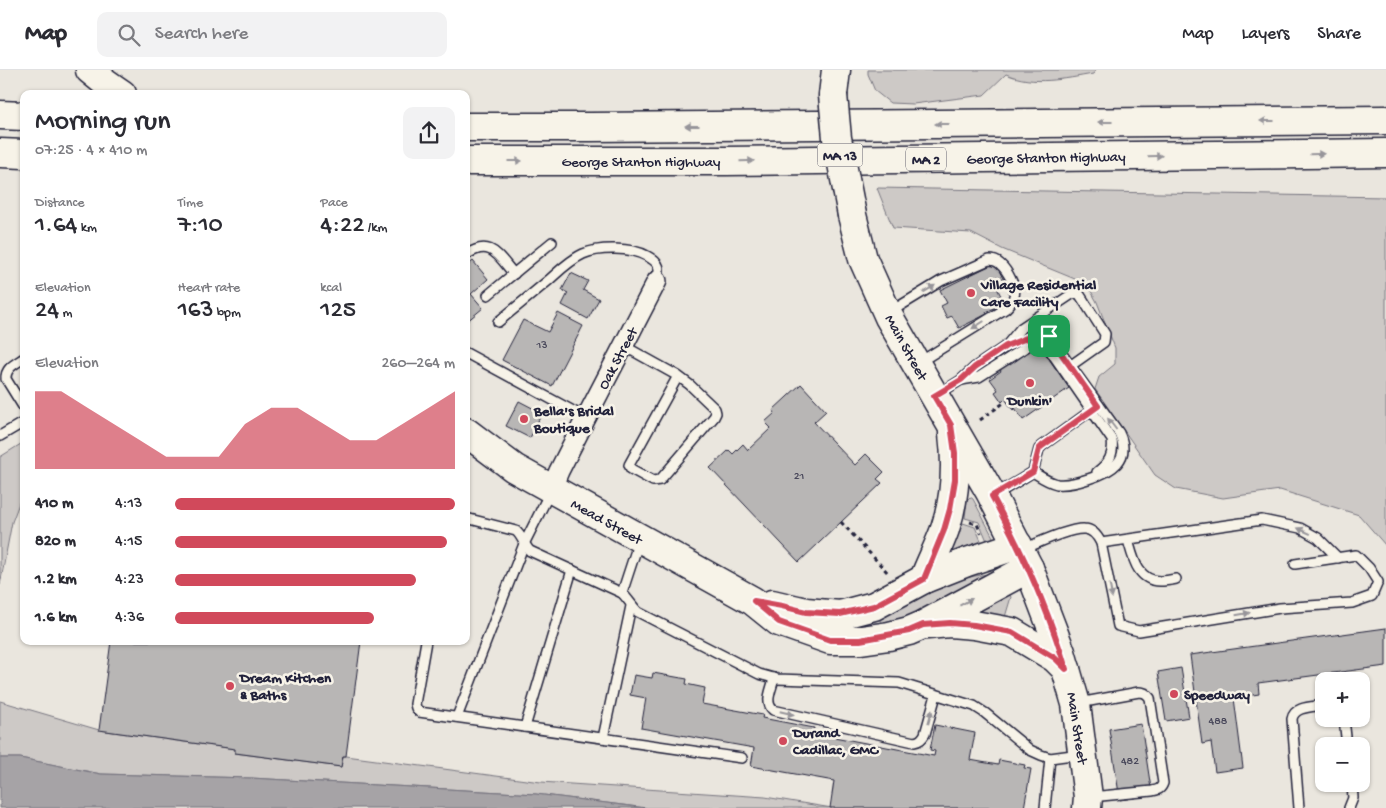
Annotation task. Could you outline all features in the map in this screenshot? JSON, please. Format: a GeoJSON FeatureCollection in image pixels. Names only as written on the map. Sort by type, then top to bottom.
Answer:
{"type":"FeatureCollection","features":[{"type":"Feature","properties":{"kind":"main road"},"geometry":{"type":"LineString","coordinates":[[90,70],[116,90]]}},
{"type":"Feature","properties":{"kind":"main road","name":"Main Street"},"geometry":{"type":"LineString","coordinates":[[834,77],[837,138],[852,215],[863,259],[887,314],[992,496],[1022,554],[1061,652],[1076,704],[1087,803]]}},
{"type":"Feature","properties":{"kind":"main road"},"geometry":{"type":"LineString","coordinates":[[0,115],[20,116]]}},
{"type":"Feature","properties":{"kind":"main road"},"geometry":{"type":"LineString","coordinates":[[470,127],[1386,120]]}},
{"type":"Feature","properties":{"kind":"main road"},"geometry":{"type":"LineString","coordinates":[[0,153],[20,154]]}},
{"type":"Feature","properties":{"kind":"main road","name":"George Stanton Highway"},"geometry":{"type":"LineString","coordinates":[[470,161],[726,161],[1386,153]]}},
{"type":"Feature","properties":{"kind":"main road"},"geometry":{"type":"LineString","coordinates":[[924,579],[944,530],[950,509],[955,480],[955,453],[951,425]]}},
{"type":"Feature","properties":{"kind":"main road","name":"Mead Street"},"geometry":{"type":"LineString","coordinates":[[470,435],[514,468],[754,601],[779,622],[830,640],[860,640],[889,636],[923,625],[1022,554]]}},
{"type":"Feature","properties":{"kind":"main road","name":"Mead Street"},"geometry":{"type":"LineString","coordinates":[[754,601],[806,612],[840,614],[874,606],[924,579],[968,562],[1022,554]]}},
{"type":"Feature","properties":{"kind":"main road"},"geometry":{"type":"LineString","coordinates":[[923,625],[950,623],[1012,632],[1055,658],[1066,669]]}},
{"type":"Feature","properties":{"kind":"street","name":"Oak Street"},"geometry":{"type":"LineString","coordinates":[[552,490],[586,418],[657,281]]}},
{"type":"Feature","properties":{"kind":"lane"},"geometry":{"type":"LineString","coordinates":[[488,295],[552,242]]}},
{"type":"Feature","properties":{"kind":"lane"},"geometry":{"type":"LineString","coordinates":[[470,254],[481,247],[490,250],[514,274]]}},
{"type":"Feature","properties":{"kind":"lane"},"geometry":{"type":"LineString","coordinates":[[498,322],[564,267],[585,253],[602,250],[631,250],[642,253],[650,257],[659,266],[660,270],[657,281]]}},
{"type":"Feature","properties":{"kind":"lane"},"geometry":{"type":"LineString","coordinates":[[887,314],[941,281],[989,260],[1001,265],[1009,276],[1015,290],[1014,298],[1005,309],[916,365]]}},
{"type":"Feature","properties":{"kind":"lane"},"geometry":{"type":"LineString","coordinates":[[1006,346],[1021,328],[1072,294],[1077,293],[1105,334],[1104,342],[1070,366]]}},
{"type":"Feature","properties":{"kind":"lane"},"geometry":{"type":"LineString","coordinates":[[934,396],[961,380],[975,367],[1006,346],[1042,332],[1046,333],[1070,366],[1095,408],[1112,440],[1113,452],[1104,467],[1080,482],[1058,484],[1045,480],[1033,472]]}},
{"type":"Feature","properties":{"kind":"lane"},"geometry":{"type":"LineString","coordinates":[[961,380],[979,377],[1029,344],[1042,341],[1095,408]]}},
{"type":"Feature","properties":{"kind":"lane"},"geometry":{"type":"LineString","coordinates":[[624,346],[678,376],[690,385],[716,412],[714,417],[660,480],[657,481],[631,469],[629,465],[678,376]]}},
{"type":"Feature","properties":{"kind":"lane"},"geometry":{"type":"LineString","coordinates":[[470,355],[586,418]]}},
{"type":"Feature","properties":{"kind":"lane"},"geometry":{"type":"LineString","coordinates":[[20,361],[7,370],[6,374],[6,379],[20,402]]}},
{"type":"Feature","properties":{"kind":"lane"},"geometry":{"type":"LineString","coordinates":[[992,496],[1033,472],[1039,449],[1095,408]]}},
{"type":"Feature","properties":{"kind":"lane"},"geometry":{"type":"LineString","coordinates":[[0,436],[20,424]]}},
{"type":"Feature","properties":{"kind":"lane"},"geometry":{"type":"LineString","coordinates":[[456,717],[524,544],[552,490]]}},
{"type":"Feature","properties":{"kind":"lane"},"geometry":{"type":"LineString","coordinates":[[470,519],[516,531],[530,551],[622,593],[638,612],[758,674],[774,678],[899,684],[974,706],[1030,750],[1050,758],[1083,754]]}},
{"type":"Feature","properties":{"kind":"lane"},"geometry":{"type":"LineString","coordinates":[[1101,544],[1262,520],[1300,528],[1318,538],[1338,558]]}},
{"type":"Feature","properties":{"kind":"lane"},"geometry":{"type":"LineString","coordinates":[[1022,554],[1047,540],[1072,531],[1085,529],[1096,534],[1101,544],[1118,626],[1139,632],[1280,608],[1352,603],[1372,596],[1378,582],[1369,568],[1356,555],[1295,564]]}},
{"type":"Feature","properties":{"kind":"lane"},"geometry":{"type":"LineString","coordinates":[[622,593],[640,539]]}},
{"type":"Feature","properties":{"kind":"lane"},"geometry":{"type":"LineString","coordinates":[[1128,540],[1136,567],[1146,578],[1158,581],[1176,579]]}},
{"type":"Feature","properties":{"kind":"lane"},"geometry":{"type":"LineString","coordinates":[[525,727],[572,570]]}},
{"type":"Feature","properties":{"kind":"lane"},"geometry":{"type":"LineString","coordinates":[[603,738],[632,606]]}},
{"type":"Feature","properties":{"kind":"lane"},"geometry":{"type":"LineString","coordinates":[[425,645],[415,704],[419,712],[742,758]]}},
{"type":"Feature","properties":{"kind":"lane"},"geometry":{"type":"LineString","coordinates":[[774,678],[768,702],[773,710],[914,742],[922,739],[925,734],[936,695]]}},
{"type":"Feature","properties":{"kind":"lane"},"geometry":{"type":"LineString","coordinates":[[1076,704],[1138,692],[1147,694],[1150,698],[1163,783],[1159,790],[1087,803]]}},
{"type":"Feature","properties":{"kind":"lane"},"geometry":{"type":"LineString","coordinates":[[1300,808],[1292,719],[1296,710],[1315,707]]}},
{"type":"Feature","properties":{"kind":"lane"},"geometry":{"type":"LineString","coordinates":[[1046,808],[1050,758]]}},
{"type":"Feature","properties":{"kind":"lane"},"geometry":{"type":"LineString","coordinates":[[1349,808],[1353,798],[1353,792]]}},
{"type":"Feature","properties":{"kind":"path"},"geometry":{"type":"LineString","coordinates":[[980,420],[1005,402]]}},
{"type":"Feature","properties":{"kind":"path"},"geometry":{"type":"LineString","coordinates":[[965,521],[977,524],[983,538]]}},
{"type":"Feature","properties":{"kind":"path"},"geometry":{"type":"LineString","coordinates":[[841,522],[889,573]]}},
{"type":"Feature","properties":{"kind":"shaded area"},"geometry":{"type":"Polygon","coordinates":[[[868,70],[1096,70],[1093,74],[1038,81],[1016,78],[1006,74],[984,95],[913,104],[890,103],[875,91],[868,70]]]}},
{"type":"Feature","properties":{"kind":"shaded area"},"geometry":{"type":"Polygon","coordinates":[[[877,188],[1386,197],[1386,546],[1359,515],[1280,490],[1223,498],[1176,489],[1155,475],[1095,389],[1099,377],[1115,364],[1115,348],[1097,302],[1087,284],[1002,249],[971,233],[893,228],[877,188]]]}},
{"type":"Feature","properties":{"kind":"shaded area"},"geometry":{"type":"Polygon","coordinates":[[[20,444],[20,501],[12,522],[0,585],[0,457],[20,444]]]}},
{"type":"Feature","properties":{"kind":"shaded area"},"geometry":{"type":"Polygon","coordinates":[[[970,497],[973,499],[993,537],[993,540],[988,543],[979,522],[965,518],[967,500],[970,497]]]}},
{"type":"Feature","properties":{"kind":"shaded area"},"geometry":{"type":"Polygon","coordinates":[[[963,523],[975,527],[983,545],[950,555],[963,523]]]}},
{"type":"Feature","properties":{"kind":"shaded area"},"geometry":{"type":"Polygon","coordinates":[[[990,574],[914,616],[881,624],[879,616],[933,590],[975,576],[990,574]]]}},
{"type":"Feature","properties":{"kind":"shaded area"},"geometry":{"type":"Polygon","coordinates":[[[1006,589],[1011,597],[1005,617],[989,613],[973,613],[1006,589]]]}},
{"type":"Feature","properties":{"kind":"shaded area"},"geometry":{"type":"Polygon","coordinates":[[[0,701],[99,730],[235,749],[235,753],[341,767],[343,756],[346,756],[541,782],[765,797],[832,808],[646,808],[536,794],[251,778],[101,774],[20,758],[0,758],[0,701]]]}},
{"type":"Feature","properties":{"kind":"shaded area"},"geometry":{"type":"Polygon","coordinates":[[[0,758],[20,758],[101,774],[251,778],[536,794],[646,808],[0,808],[0,758]]]}},
{"type":"Feature","properties":{"kind":"building"},"geometry":{"type":"Polygon","coordinates":[[[473,261],[488,279],[471,294],[483,308],[470,319],[470,264],[473,261]]]}},
{"type":"Feature","properties":{"kind":"building","name":"Village Residential Care Facility"},"geometry":{"type":"Polygon","coordinates":[[[995,263],[1006,284],[997,288],[1001,296],[991,301],[995,308],[959,328],[952,316],[947,318],[941,306],[947,303],[940,290],[995,263]]]}},
{"type":"Feature","properties":{"kind":"building"},"geometry":{"type":"Polygon","coordinates":[[[571,273],[588,281],[583,290],[599,299],[588,319],[562,305],[568,293],[562,290],[571,273]]]}},
{"type":"Feature","properties":{"kind":"building"},"geometry":{"type":"Polygon","coordinates":[[[558,313],[583,326],[552,386],[502,360],[523,320],[548,332],[558,313]]]}},
{"type":"Feature","properties":{"kind":"building","name":"Dunkin'"},"geometry":{"type":"Polygon","coordinates":[[[1034,348],[1043,350],[1069,388],[1023,420],[1015,408],[1013,410],[1005,399],[1002,402],[995,392],[998,390],[990,379],[1001,371],[998,366],[1007,360],[1010,365],[1034,348]]]}},
{"type":"Feature","properties":{"kind":"building"},"geometry":{"type":"Polygon","coordinates":[[[801,384],[826,411],[814,422],[855,465],[866,454],[884,472],[877,479],[882,483],[799,562],[710,468],[729,450],[733,454],[743,444],[748,450],[771,428],[765,422],[775,413],[773,410],[801,384]]]}},
{"type":"Feature","properties":{"kind":"building","name":"Bella's Bridal Boutique"},"geometry":{"type":"Polygon","coordinates":[[[519,401],[542,413],[530,438],[506,426],[519,401]]]}},
{"type":"Feature","properties":{"kind":"building"},"geometry":{"type":"Polygon","coordinates":[[[1386,628],[1386,666],[1341,672],[1315,672],[1315,675],[1258,683],[1259,694],[1234,698],[1243,768],[1215,772],[1211,742],[1202,744],[1190,655],[1386,628]]]}},
{"type":"Feature","properties":{"kind":"building","name":"Dream Kitchen & Baths"},"geometry":{"type":"Polygon","coordinates":[[[110,645],[360,645],[346,756],[343,756],[341,767],[235,753],[235,749],[99,730],[110,645]]]}},
{"type":"Feature","properties":{"kind":"building","name":"Speedway"},"geometry":{"type":"Polygon","coordinates":[[[1181,668],[1189,717],[1166,721],[1158,672],[1181,668]]]}},
{"type":"Feature","properties":{"kind":"building","name":"Durand Cadillac, GMC"},"geometry":{"type":"Polygon","coordinates":[[[653,673],[687,679],[686,684],[705,688],[702,704],[763,715],[762,718],[814,728],[813,733],[934,756],[935,751],[930,750],[935,725],[975,733],[970,760],[998,765],[999,760],[1025,765],[1024,768],[1031,769],[1024,808],[830,808],[834,781],[751,766],[754,748],[641,728],[646,698],[630,695],[634,675],[652,678],[653,673]]]}},
{"type":"Feature","properties":{"kind":"building"},"geometry":{"type":"Polygon","coordinates":[[[1141,724],[1152,795],[1120,800],[1109,729],[1141,724]]]}},
{"type":"Feature","properties":{"kind":"place","name":"Village Residential Care Facility"},"geometry":{"type":"Point","coordinates":[971,293]}},
{"type":"Feature","properties":{"kind":"place","name":"Dunkin'"},"geometry":{"type":"Point","coordinates":[1030,383]}},
{"type":"Feature","properties":{"kind":"place","name":"Bella's Bridal Boutique"},"geometry":{"type":"Point","coordinates":[524,419]}},
{"type":"Feature","properties":{"kind":"place","name":"Dream Kitchen & Baths"},"geometry":{"type":"Point","coordinates":[230,686]}},
{"type":"Feature","properties":{"kind":"place","name":"Speedway"},"geometry":{"type":"Point","coordinates":[1174,694]}},
{"type":"Feature","properties":{"kind":"place","name":"Durand Cadillac, GMC"},"geometry":{"type":"Point","coordinates":[783,741]}},
{"type":"Feature","properties":{"kind":"route"},"geometry":{"type":"LineString","coordinates":[[1042,332],[1049,336],[1098,406],[1046,442],[1039,449],[1033,472],[1030,475],[992,496],[1029,568],[1066,669],[1055,658],[1012,632],[950,623],[923,625],[889,636],[860,640],[830,640],[779,622],[754,601],[806,612],[840,614],[874,606],[924,579],[944,530],[955,480],[955,453],[951,425],[934,396],[961,380],[971,370],[1006,346],[1042,332]]}}]}
